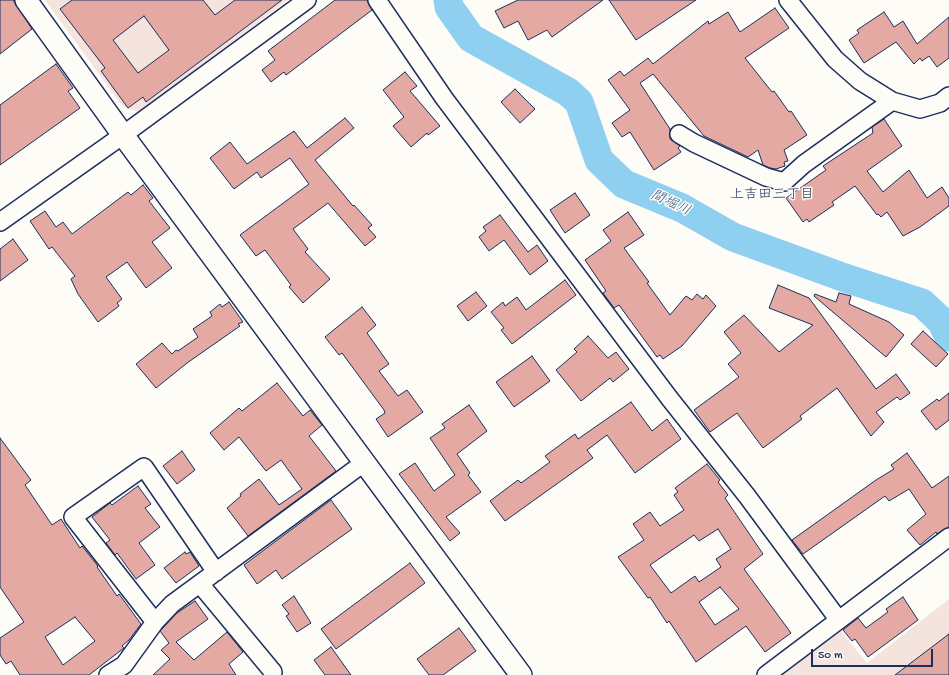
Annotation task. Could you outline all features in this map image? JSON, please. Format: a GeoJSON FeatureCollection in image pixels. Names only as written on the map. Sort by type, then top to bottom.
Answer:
{"type":"FeatureCollection","features":[{"type":"Feature","properties":{"kind":"street"},"geometry":{"type":"LineString","coordinates":[[26,0],[123,135],[522,675]]}},
{"type":"Feature","properties":{"kind":"street"},"geometry":{"type":"LineString","coordinates":[[0,222],[123,135],[307,0]]}},
{"type":"Feature","properties":{"kind":"street"},"geometry":{"type":"LineString","coordinates":[[377,0],[444,98],[670,399],[747,496],[838,620]]}},
{"type":"Feature","properties":{"kind":"street"},"geometry":{"type":"LineString","coordinates":[[788,0],[834,59],[860,81],[892,101],[920,109],[940,103],[949,96]]}},
{"type":"Feature","properties":{"kind":"street"},"geometry":{"type":"LineString","coordinates":[[679,134],[694,143],[753,171],[784,182],[804,164],[892,101]]}},
{"type":"Feature","properties":{"kind":"street"},"geometry":{"type":"LineString","coordinates":[[108,675],[124,665],[155,622],[172,604],[365,462]]}},
{"type":"Feature","properties":{"kind":"street"},"geometry":{"type":"LineString","coordinates":[[155,622],[73,517],[144,467],[216,572]]}},
{"type":"Feature","properties":{"kind":"street"},"geometry":{"type":"LineString","coordinates":[[766,675],[949,537]]}},
{"type":"Feature","properties":{"kind":"street"},"geometry":{"type":"LineString","coordinates":[[200,584],[273,672]]}},
{"type":"Feature","properties":{"kind":"shaded area"},"geometry":{"type":"Polygon","coordinates":[[[45,0],[288,0],[139,112],[123,107],[45,0]]]}},
{"type":"Feature","properties":{"kind":"shaded area"},"geometry":{"type":"Polygon","coordinates":[[[949,599],[949,675],[779,675],[840,630],[867,663],[949,599]]]}},
{"type":"Feature","properties":{"kind":"building"},"geometry":{"type":"Polygon","coordinates":[[[0,0],[13,0],[32,29],[0,54],[0,0]]]}},
{"type":"Feature","properties":{"kind":"building"},"geometry":{"type":"Polygon","coordinates":[[[72,0],[203,0],[215,15],[235,0],[282,0],[146,102],[143,97],[128,108],[101,71],[105,68],[60,9],[72,0]],[[144,16],[113,40],[138,73],[169,50],[144,16]]]}},
{"type":"Feature","properties":{"kind":"building"},"geometry":{"type":"Polygon","coordinates":[[[335,0],[367,0],[372,10],[286,75],[284,72],[271,82],[262,70],[275,60],[268,51],[335,0]]]}},
{"type":"Feature","properties":{"kind":"building"},"geometry":{"type":"Polygon","coordinates":[[[518,0],[603,0],[552,37],[547,30],[528,40],[518,21],[504,28],[495,11],[518,0]]]}},
{"type":"Feature","properties":{"kind":"building"},"geometry":{"type":"Polygon","coordinates":[[[609,0],[696,0],[636,40],[609,0]]]}},
{"type":"Feature","properties":{"kind":"building"},"geometry":{"type":"Polygon","coordinates":[[[775,8],[789,28],[745,58],[772,92],[774,91],[789,112],[791,111],[807,135],[784,150],[788,161],[784,162],[785,166],[776,169],[770,168],[763,165],[758,150],[748,157],[704,136],[653,74],[640,83],[670,129],[670,139],[680,146],[678,148],[681,152],[654,170],[630,132],[622,137],[612,123],[630,110],[608,80],[620,71],[624,76],[648,58],[653,64],[708,21],[709,24],[728,12],[740,32],[775,8]]]}},
{"type":"Feature","properties":{"kind":"building"},"geometry":{"type":"Polygon","coordinates":[[[884,12],[894,27],[903,21],[917,44],[949,17],[949,58],[937,67],[929,56],[922,61],[920,58],[914,64],[896,42],[864,63],[849,40],[859,33],[857,30],[884,12]]]}},
{"type":"Feature","properties":{"kind":"building"},"geometry":{"type":"Polygon","coordinates":[[[56,64],[73,88],[68,91],[80,108],[0,165],[0,105],[56,64]]]}},
{"type":"Feature","properties":{"kind":"building"},"geometry":{"type":"Polygon","coordinates":[[[405,72],[417,86],[410,91],[440,126],[428,135],[427,133],[411,147],[393,126],[404,117],[383,90],[405,72]]]}},
{"type":"Feature","properties":{"kind":"building"},"geometry":{"type":"Polygon","coordinates":[[[515,89],[535,109],[520,123],[501,102],[515,89]]]}},
{"type":"Feature","properties":{"kind":"building"},"geometry":{"type":"Polygon","coordinates":[[[345,118],[354,128],[315,160],[353,206],[354,205],[372,225],[368,228],[376,237],[365,246],[328,203],[293,229],[308,249],[305,252],[330,279],[303,303],[289,287],[291,285],[265,250],[256,256],[240,235],[309,184],[290,158],[261,178],[257,172],[234,189],[210,158],[230,142],[247,164],[294,131],[307,148],[345,118]]]}},
{"type":"Feature","properties":{"kind":"building"},"geometry":{"type":"Polygon","coordinates":[[[884,119],[902,146],[867,171],[883,192],[909,170],[927,198],[942,187],[949,198],[949,206],[920,227],[903,236],[887,212],[881,217],[878,214],[877,215],[855,186],[832,202],[834,205],[809,222],[807,219],[803,222],[786,198],[826,170],[823,166],[873,133],[872,127],[884,119]]]}},
{"type":"Feature","properties":{"kind":"building"},"geometry":{"type":"Polygon","coordinates":[[[143,185],[153,198],[149,201],[170,228],[152,242],[172,268],[146,288],[127,262],[106,277],[122,299],[117,303],[119,306],[98,322],[78,294],[71,279],[75,276],[52,247],[49,249],[30,221],[45,211],[56,227],[63,222],[72,234],[128,192],[131,195],[143,185]]]}},
{"type":"Feature","properties":{"kind":"building"},"geometry":{"type":"Polygon","coordinates":[[[575,193],[590,215],[565,233],[550,210],[575,193]]]}},
{"type":"Feature","properties":{"kind":"building"},"geometry":{"type":"Polygon","coordinates":[[[628,212],[644,235],[624,248],[649,282],[647,283],[670,315],[686,296],[692,300],[697,294],[703,299],[706,295],[716,306],[682,346],[663,359],[660,355],[657,357],[619,305],[614,308],[603,293],[606,291],[585,260],[611,241],[603,230],[628,212]]]}},
{"type":"Feature","properties":{"kind":"building"},"geometry":{"type":"Polygon","coordinates":[[[500,215],[528,252],[537,245],[548,261],[530,275],[504,240],[489,251],[479,237],[486,231],[483,227],[500,215]]]}},
{"type":"Feature","properties":{"kind":"building"},"geometry":{"type":"Polygon","coordinates":[[[13,239],[28,260],[0,281],[0,249],[13,239]]]}},
{"type":"Feature","properties":{"kind":"building"},"geometry":{"type":"Polygon","coordinates":[[[565,280],[576,295],[512,344],[501,330],[504,328],[491,312],[503,302],[505,306],[517,297],[526,310],[565,280]]]}},
{"type":"Feature","properties":{"kind":"building"},"geometry":{"type":"Polygon","coordinates":[[[778,285],[809,298],[876,389],[896,374],[910,393],[900,400],[897,397],[876,412],[884,422],[871,436],[837,388],[800,416],[802,419],[763,448],[737,413],[710,432],[694,410],[739,377],[728,364],[741,353],[724,332],[744,315],[779,352],[813,325],[769,308],[778,285]]]}},
{"type":"Feature","properties":{"kind":"building"},"geometry":{"type":"Polygon","coordinates":[[[476,292],[487,306],[468,321],[457,306],[476,292]]]}},
{"type":"Feature","properties":{"kind":"building"},"geometry":{"type":"Polygon","coordinates":[[[839,293],[851,296],[849,304],[889,322],[904,335],[886,357],[814,296],[815,294],[836,302],[839,293]]]}},
{"type":"Feature","properties":{"kind":"building"},"geometry":{"type":"Polygon","coordinates":[[[229,302],[243,322],[238,324],[240,326],[187,363],[156,388],[136,364],[162,343],[172,354],[176,350],[178,351],[198,337],[193,329],[212,316],[210,312],[220,304],[222,307],[229,302]]]}},
{"type":"Feature","properties":{"kind":"building"},"geometry":{"type":"Polygon","coordinates":[[[362,307],[376,325],[367,333],[389,364],[379,371],[398,396],[407,390],[423,412],[388,437],[376,419],[385,413],[384,410],[342,353],[339,355],[325,337],[362,307]]]}},
{"type":"Feature","properties":{"kind":"building"},"geometry":{"type":"Polygon","coordinates":[[[923,331],[948,354],[936,367],[911,344],[923,331]]]}},
{"type":"Feature","properties":{"kind":"building"},"geometry":{"type":"Polygon","coordinates":[[[588,336],[608,358],[616,352],[629,369],[613,382],[610,378],[581,401],[556,370],[577,352],[574,349],[588,336]]]}},
{"type":"Feature","properties":{"kind":"building"},"geometry":{"type":"Polygon","coordinates":[[[532,356],[550,381],[514,407],[496,382],[532,356]]]}},
{"type":"Feature","properties":{"kind":"building"},"geometry":{"type":"Polygon","coordinates":[[[277,383],[303,416],[310,410],[322,425],[309,436],[336,471],[248,536],[227,508],[241,496],[240,494],[259,479],[279,505],[302,489],[281,460],[266,471],[239,437],[224,450],[210,433],[239,408],[242,411],[277,383]]]}},
{"type":"Feature","properties":{"kind":"building"},"geometry":{"type":"Polygon","coordinates":[[[949,393],[949,420],[936,430],[921,411],[937,399],[939,401],[949,393]]]}},
{"type":"Feature","properties":{"kind":"building"},"geometry":{"type":"Polygon","coordinates":[[[631,402],[652,431],[667,419],[681,439],[635,473],[607,435],[587,450],[593,458],[505,521],[490,501],[518,480],[521,483],[550,462],[545,456],[575,434],[578,439],[631,402]]]}},
{"type":"Feature","properties":{"kind":"building"},"geometry":{"type":"Polygon","coordinates":[[[469,405],[487,431],[457,454],[470,473],[468,475],[481,492],[446,517],[460,533],[450,541],[399,474],[415,463],[434,491],[455,475],[430,438],[445,428],[442,424],[469,405]]]}},
{"type":"Feature","properties":{"kind":"building"},"geometry":{"type":"Polygon","coordinates":[[[0,438],[31,480],[25,485],[52,525],[61,519],[80,548],[82,546],[98,566],[97,567],[117,596],[119,594],[141,624],[129,640],[122,646],[124,648],[89,675],[20,675],[11,661],[6,664],[0,655],[0,638],[24,622],[0,587],[0,438]],[[75,617],[45,637],[63,665],[95,641],[75,617]]]}},
{"type":"Feature","properties":{"kind":"building"},"geometry":{"type":"Polygon","coordinates":[[[182,451],[195,470],[177,484],[163,466],[182,451]]]}},
{"type":"Feature","properties":{"kind":"building"},"geometry":{"type":"Polygon","coordinates":[[[907,453],[932,488],[949,476],[949,527],[937,534],[936,532],[920,545],[907,530],[926,514],[909,489],[889,501],[885,496],[803,554],[792,540],[876,480],[894,469],[891,465],[907,453]]]}},
{"type":"Feature","properties":{"kind":"building"},"geometry":{"type":"Polygon","coordinates":[[[707,464],[720,480],[718,482],[728,495],[725,498],[763,554],[744,569],[791,633],[765,652],[746,626],[696,662],[669,621],[667,623],[650,597],[648,598],[618,557],[644,540],[633,524],[650,512],[660,526],[684,510],[674,495],[678,492],[675,488],[707,464]],[[718,529],[699,541],[694,535],[650,565],[671,593],[695,576],[699,582],[721,567],[716,559],[731,549],[718,529]],[[720,587],[699,602],[715,625],[739,609],[720,587]]]}},
{"type":"Feature","properties":{"kind":"building"},"geometry":{"type":"Polygon","coordinates":[[[138,486],[151,504],[145,508],[160,527],[139,543],[155,565],[136,579],[117,553],[115,555],[106,543],[110,540],[92,517],[110,503],[112,505],[138,486]]]}},
{"type":"Feature","properties":{"kind":"building"},"geometry":{"type":"Polygon","coordinates":[[[331,500],[352,529],[282,579],[276,570],[257,584],[244,565],[331,500]]]}},
{"type":"Feature","properties":{"kind":"building"},"geometry":{"type":"Polygon","coordinates":[[[185,552],[186,554],[190,552],[199,566],[176,583],[164,568],[185,552]]]}},
{"type":"Feature","properties":{"kind":"building"},"geometry":{"type":"Polygon","coordinates":[[[410,563],[425,583],[336,649],[321,629],[410,563]]]}},
{"type":"Feature","properties":{"kind":"building"},"geometry":{"type":"Polygon","coordinates":[[[294,596],[311,623],[297,632],[286,616],[289,614],[282,605],[294,596]]]}},
{"type":"Feature","properties":{"kind":"building"},"geometry":{"type":"Polygon","coordinates":[[[903,597],[918,620],[868,657],[855,639],[852,641],[843,630],[858,618],[866,628],[888,612],[886,609],[903,597]]]}},
{"type":"Feature","properties":{"kind":"building"},"geometry":{"type":"Polygon","coordinates":[[[195,601],[208,619],[176,642],[194,660],[227,632],[243,652],[229,664],[236,675],[153,675],[170,659],[161,650],[169,643],[160,631],[177,613],[195,601]]]}},
{"type":"Feature","properties":{"kind":"building"},"geometry":{"type":"Polygon","coordinates":[[[459,628],[476,651],[443,675],[429,675],[417,659],[459,628]]]}},
{"type":"Feature","properties":{"kind":"building"},"geometry":{"type":"Polygon","coordinates":[[[949,634],[949,675],[895,675],[949,634]]]}},
{"type":"Feature","properties":{"kind":"building"},"geometry":{"type":"Polygon","coordinates":[[[331,647],[351,675],[325,675],[314,660],[331,647]]]}},
{"type":"Feature","properties":{"kind":"waterway","name":"間堀川"},"geometry":{"type":"LineString","coordinates":[[448,0],[449,7],[471,38],[568,92],[579,102],[599,160],[624,184],[682,208],[733,237],[845,278],[922,303],[941,321],[949,337]]}},
{"type":"Feature","properties":{"kind":"district","name":"上吉田三丁目"},"geometry":{"type":"Point","coordinates":[772,196]}}]}
